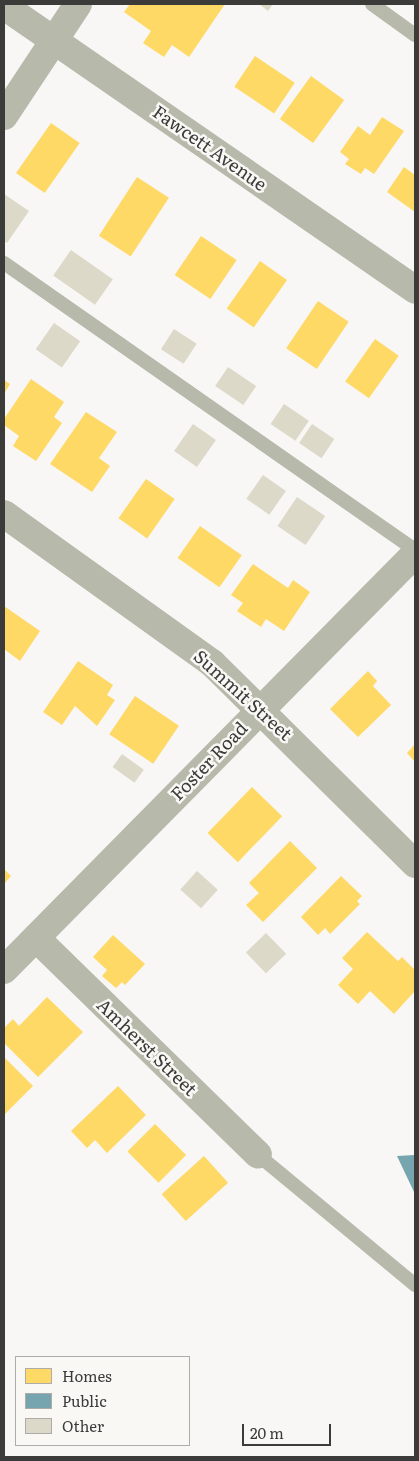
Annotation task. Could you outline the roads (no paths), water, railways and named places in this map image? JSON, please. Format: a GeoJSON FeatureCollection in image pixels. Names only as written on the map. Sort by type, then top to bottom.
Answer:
{"type":"FeatureCollection","features":[{"type":"Feature","properties":{"kind":"street"},"geometry":{"type":"LineString","coordinates":[[4,116],[78,4]]}},
{"type":"Feature","properties":{"kind":"street","name":"Fawcett Avenue"},"geometry":{"type":"LineString","coordinates":[[4,6],[415,290]]}},
{"type":"Feature","properties":{"kind":"street","name":"Summit Street"},"geometry":{"type":"LineString","coordinates":[[4,514],[212,663],[261,708],[415,864]]}},
{"type":"Feature","properties":{"kind":"street","name":"Foster Road"},"geometry":{"type":"LineString","coordinates":[[4,970],[415,552]]}},
{"type":"Feature","properties":{"kind":"street","name":"Amherst Street"},"geometry":{"type":"LineString","coordinates":[[36,938],[258,1155]]}},
{"type":"Feature","properties":{"kind":"lane"},"geometry":{"type":"LineString","coordinates":[[372,4],[415,35]]}},
{"type":"Feature","properties":{"kind":"lane"},"geometry":{"type":"LineString","coordinates":[[4,263],[415,552]]}},
{"type":"Feature","properties":{"kind":"lane"},"geometry":{"type":"LineString","coordinates":[[258,1155],[415,1285]]}}]}
